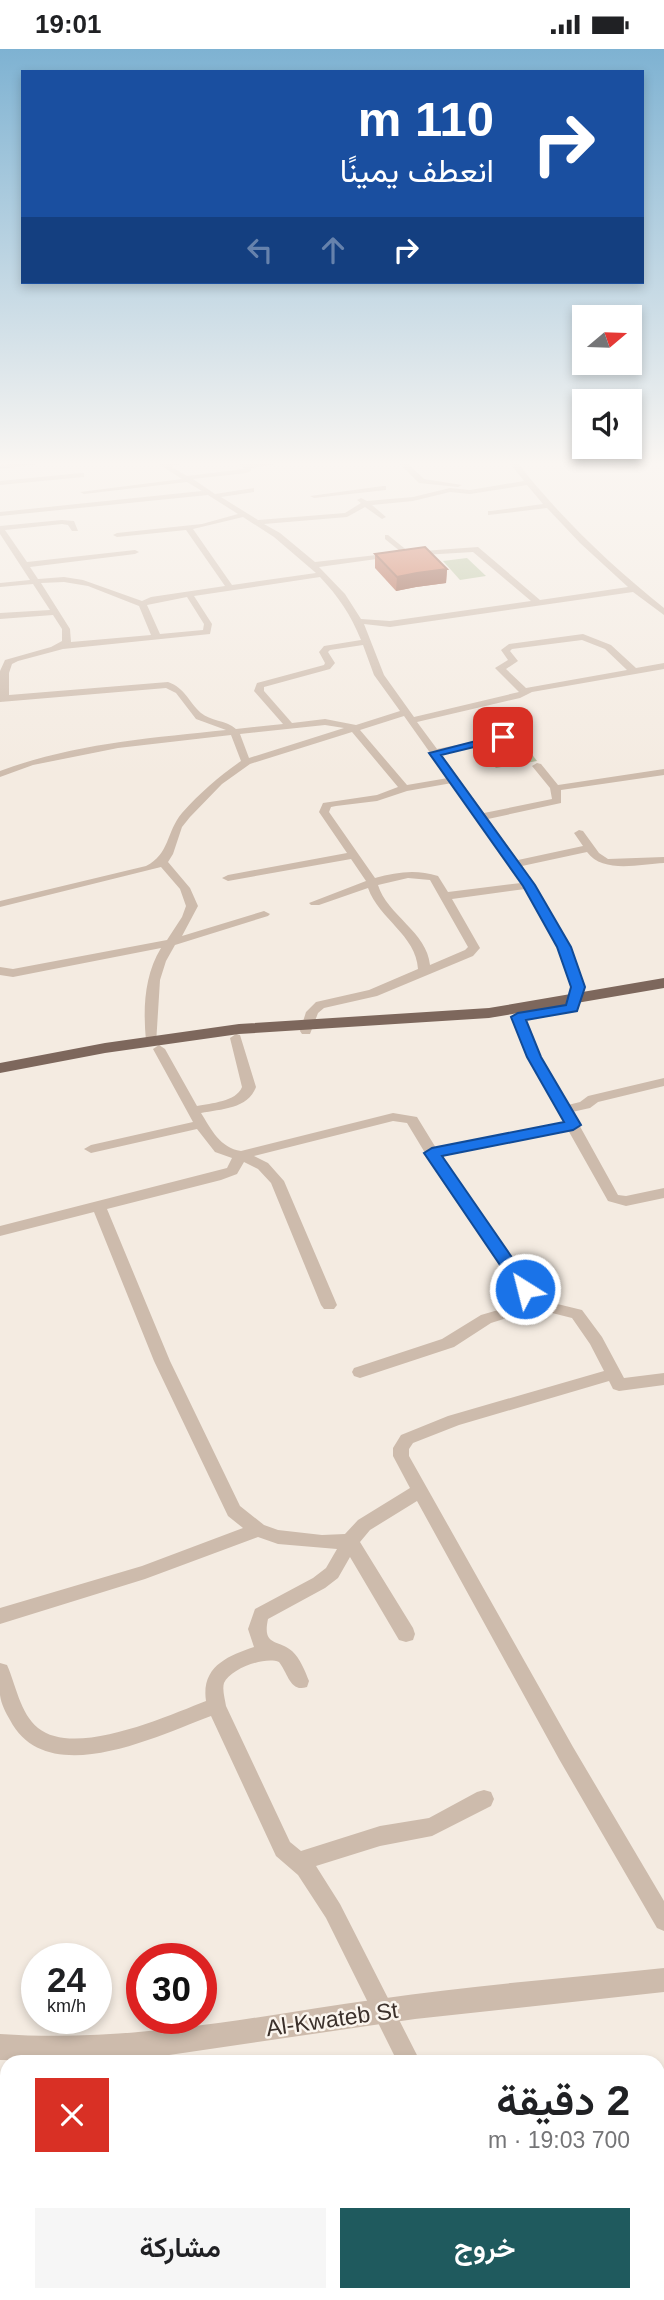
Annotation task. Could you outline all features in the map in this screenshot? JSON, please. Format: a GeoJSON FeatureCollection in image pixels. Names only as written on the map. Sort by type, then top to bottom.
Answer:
{"type":"FeatureCollection","features":[{"type":"Feature","properties":{"kind":"main road"},"geometry":{"type":"LineString","coordinates":[[0,1077],[155,1045],[236,1038],[307,1027],[518,1017],[664,983]]}},
{"type":"Feature","properties":{"kind":"main road"},"geometry":{"type":"LineString","coordinates":[[0,1068],[155,1045],[307,1027],[489,1013],[664,992]]}},
{"type":"Feature","properties":{"kind":"street"},"geometry":{"type":"LineString","coordinates":[[25,566],[57,611],[68,635],[67,642],[62,646]]}},
{"type":"Feature","properties":{"kind":"street"},"geometry":{"type":"LineString","coordinates":[[215,566],[230,588]]}},
{"type":"Feature","properties":{"kind":"street"},"geometry":{"type":"LineString","coordinates":[[314,566],[342,596],[358,621],[379,675],[529,885],[564,947],[575,975],[578,987],[574,1003]]}},
{"type":"Feature","properties":{"kind":"street"},"geometry":{"type":"LineString","coordinates":[[495,566],[537,602]]}},
{"type":"Feature","properties":{"kind":"street"},"geometry":{"type":"LineString","coordinates":[[610,566],[664,612]]}},
{"type":"Feature","properties":{"kind":"street"},"geometry":{"type":"LineString","coordinates":[[0,585],[84,582],[111,591],[118,598],[143,604],[157,599],[322,574]]}},
{"type":"Feature","properties":{"kind":"street"},"geometry":{"type":"LineString","coordinates":[[358,621],[390,624],[634,589]]}},
{"type":"Feature","properties":{"kind":"street"},"geometry":{"type":"LineString","coordinates":[[190,596],[209,629],[201,633],[62,646],[28,654],[8,662],[4,673],[2,699],[168,685],[179,691],[199,717],[230,726],[236,734],[246,762]]}},
{"type":"Feature","properties":{"kind":"street"},"geometry":{"type":"LineString","coordinates":[[143,604],[157,638]]}},
{"type":"Feature","properties":{"kind":"street"},"geometry":{"type":"LineString","coordinates":[[0,616],[57,611]]}},
{"type":"Feature","properties":{"kind":"street"},"geometry":{"type":"LineString","coordinates":[[289,725],[259,691],[260,685],[327,667],[330,663],[323,652],[327,648],[365,638],[390,624]]}},
{"type":"Feature","properties":{"kind":"street"},"geometry":{"type":"LineString","coordinates":[[525,692],[500,668],[513,661],[507,648],[583,637],[608,647],[634,671]]}},
{"type":"Feature","properties":{"kind":"street"},"geometry":{"type":"LineString","coordinates":[[0,904],[135,873],[162,862],[177,827],[186,815],[218,782],[246,762],[353,727],[664,666]]}},
{"type":"Feature","properties":{"kind":"street"},"geometry":{"type":"LineString","coordinates":[[0,774],[30,763],[118,745],[325,722],[353,727],[404,788]]}},
{"type":"Feature","properties":{"kind":"street"},"geometry":{"type":"LineString","coordinates":[[435,753],[503,737]]}},
{"type":"Feature","properties":{"kind":"street"},"geometry":{"type":"LineString","coordinates":[[481,817],[559,799],[555,788],[537,766]]}},
{"type":"Feature","properties":{"kind":"street"},"geometry":{"type":"LineString","coordinates":[[555,788],[664,772]]}},
{"type":"Feature","properties":{"kind":"street"},"geometry":{"type":"LineString","coordinates":[[424,971],[425,964],[415,945],[376,899],[372,883],[324,812],[325,808],[334,803],[378,797],[404,788],[454,780]]}},
{"type":"Feature","properties":{"kind":"street"},"geometry":{"type":"LineString","coordinates":[[579,833],[595,855],[606,862],[664,860]]}},
{"type":"Feature","properties":{"kind":"street"},"geometry":{"type":"LineString","coordinates":[[515,864],[589,848]]}},
{"type":"Feature","properties":{"kind":"street"},"geometry":{"type":"LineString","coordinates":[[228,879],[354,855]]}},
{"type":"Feature","properties":{"kind":"street"},"geometry":{"type":"LineString","coordinates":[[162,862],[190,895],[192,905],[191,913],[170,943],[155,976],[149,1015],[155,1045],[218,1147],[262,1166],[277,1181],[329,1305]]}},
{"type":"Feature","properties":{"kind":"street"},"geometry":{"type":"LineString","coordinates":[[307,1027],[312,1012],[320,1005],[373,993],[474,949],[447,896],[434,877],[423,874],[372,883],[315,903]]}},
{"type":"Feature","properties":{"kind":"street"},"geometry":{"type":"LineString","coordinates":[[447,896],[529,885]]}},
{"type":"Feature","properties":{"kind":"street"},"geometry":{"type":"LineString","coordinates":[[0,971],[13,973],[170,943],[264,914]]}},
{"type":"Feature","properties":{"kind":"street"},"geometry":{"type":"LineString","coordinates":[[518,1017],[534,1057],[613,1198],[626,1201],[664,1193]]}},
{"type":"Feature","properties":{"kind":"street"},"geometry":{"type":"LineString","coordinates":[[194,1111],[237,1101],[246,1094],[249,1087],[236,1038]]}},
{"type":"Feature","properties":{"kind":"street"},"geometry":{"type":"LineString","coordinates":[[565,1110],[585,1105],[593,1099],[664,1082]]}},
{"type":"Feature","properties":{"kind":"street"},"geometry":{"type":"LineString","coordinates":[[0,1231],[100,1208],[227,1173],[241,1155],[296,1139],[401,1116],[412,1120],[536,1304]]}},
{"type":"Feature","properties":{"kind":"street"},"geometry":{"type":"LineString","coordinates":[[91,1149],[202,1124]]}},
{"type":"Feature","properties":{"kind":"street"},"geometry":{"type":"LineString","coordinates":[[432,1153],[573,1125]]}},
{"type":"Feature","properties":{"kind":"street"},"geometry":{"type":"LineString","coordinates":[[100,1208],[162,1361],[234,1511],[258,1530],[292,1540],[350,1541]]}},
{"type":"Feature","properties":{"kind":"street"},"geometry":{"type":"LineString","coordinates":[[360,1371],[448,1343],[486,1319],[536,1304],[577,1314],[596,1341],[621,1386],[664,1379]]}},
{"type":"Feature","properties":{"kind":"street"},"geometry":{"type":"LineString","coordinates":[[613,1374],[454,1420],[407,1439],[401,1448],[401,1455],[566,1753],[664,1921]]}},
{"type":"Feature","properties":{"kind":"street"},"geometry":{"type":"LineString","coordinates":[[267,1650],[257,1630],[261,1614],[319,1583],[332,1573],[350,1541],[364,1525],[421,1490]]}},
{"type":"Feature","properties":{"kind":"street"},"geometry":{"type":"LineString","coordinates":[[0,1616],[145,1572],[258,1530]]}},
{"type":"Feature","properties":{"kind":"street"},"geometry":{"type":"LineString","coordinates":[[350,1541],[406,1634]]}},
{"type":"Feature","properties":{"kind":"street"},"geometry":{"type":"LineString","coordinates":[[300,1681],[288,1659],[278,1652],[267,1650],[230,1665],[217,1677],[214,1688],[216,1706],[283,1849],[305,1868],[333,1912],[406,2055]]}},
{"type":"Feature","properties":{"kind":"street"},"geometry":{"type":"LineString","coordinates":[[0,1671],[19,1718],[31,1734],[44,1744],[79,1747],[104,1744],[216,1706]]}},
{"type":"Feature","properties":{"kind":"street"},"geometry":{"type":"LineString","coordinates":[[298,1862],[380,1836],[432,1827],[484,1799]]}},
{"type":"Feature","properties":{"kind":"street","name":"Al-Kwateb St"},"geometry":{"type":"LineString","coordinates":[[91,2055],[382,2010],[664,1980]]}},
{"type":"Feature","properties":{"kind":"street","name":"Al-Kwateb St"},"geometry":{"type":"LineString","coordinates":[[0,2047],[36,2055]]}},
{"type":"Feature","properties":{"kind":"green space"},"geometry":{"type":"Polygon","coordinates":[[[448,566],[475,566],[486,576],[460,580],[448,566]]]}},
{"type":"Feature","properties":{"kind":"green space"},"geometry":{"type":"Polygon","coordinates":[[[521,740],[537,761],[496,768],[475,748],[521,740]]]}},
{"type":"Feature","properties":{"kind":"building"},"geometry":{"type":"Polygon","coordinates":[[[387,566],[444,566],[447,569],[417,573],[397,577],[387,566]]]}},
{"type":"Feature","properties":{"kind":"route"},"geometry":{"type":"LineString","coordinates":[[503,737],[435,753],[529,885],[564,947],[575,975],[578,987],[572,1008],[518,1017],[534,1057],[573,1125],[432,1153],[525,1289]]}}]}
